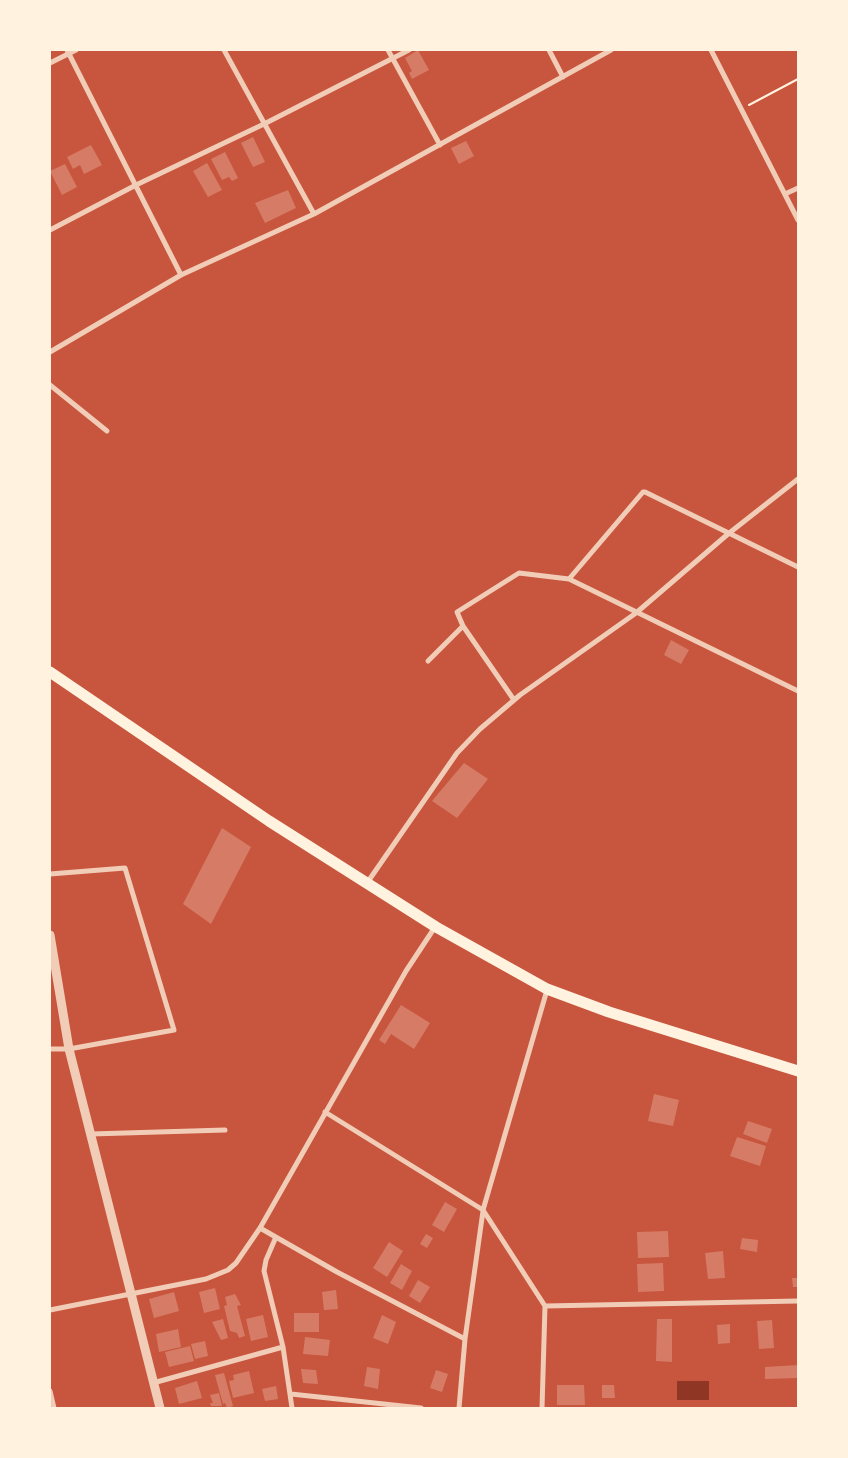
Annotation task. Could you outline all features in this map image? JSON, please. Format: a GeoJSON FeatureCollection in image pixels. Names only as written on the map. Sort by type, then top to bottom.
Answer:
{"type":"FeatureCollection","features":[{"type":"Feature","properties":{"kind":"highway"},"geometry":{"type":"LineString","coordinates":[[50,672],[269,821],[436,927],[547,989],[610,1012],[798,1070]]}},
{"type":"Feature","properties":{"kind":"street"},"geometry":{"type":"LineString","coordinates":[[50,63],[68,52],[76,50]]}},
{"type":"Feature","properties":{"kind":"street"},"geometry":{"type":"LineString","coordinates":[[224,50],[314,214]]}},
{"type":"Feature","properties":{"kind":"street"},"geometry":{"type":"LineString","coordinates":[[388,50],[440,145]]}},
{"type":"Feature","properties":{"kind":"street"},"geometry":{"type":"LineString","coordinates":[[50,230],[136,185],[264,124],[409,50]]}},
{"type":"Feature","properties":{"kind":"street"},"geometry":{"type":"LineString","coordinates":[[549,50],[563,77]]}},
{"type":"Feature","properties":{"kind":"street"},"geometry":{"type":"LineString","coordinates":[[50,352],[181,275],[314,214],[611,50]]}},
{"type":"Feature","properties":{"kind":"street"},"geometry":{"type":"LineString","coordinates":[[711,50],[798,220]]}},
{"type":"Feature","properties":{"kind":"street"},"geometry":{"type":"LineString","coordinates":[[68,52],[181,275]]}},
{"type":"Feature","properties":{"kind":"street"},"geometry":{"type":"LineString","coordinates":[[785,194],[798,188]]}},
{"type":"Feature","properties":{"kind":"street"},"geometry":{"type":"LineString","coordinates":[[50,385],[107,431]]}},
{"type":"Feature","properties":{"kind":"street"},"geometry":{"type":"LineString","coordinates":[[367,883],[457,753],[480,729],[514,700],[636,613],[728,534],[798,479]]}},
{"type":"Feature","properties":{"kind":"street"},"geometry":{"type":"LineString","coordinates":[[569,579],[642,492],[798,567]]}},
{"type":"Feature","properties":{"kind":"street"},"geometry":{"type":"LineString","coordinates":[[514,700],[463,626],[457,612],[519,572],[569,579],[798,691]]}},
{"type":"Feature","properties":{"kind":"street"},"geometry":{"type":"LineString","coordinates":[[428,661],[463,626]]}},
{"type":"Feature","properties":{"kind":"street"},"geometry":{"type":"LineString","coordinates":[[50,874],[125,868],[174,1030],[69,1049],[50,1049]]}},
{"type":"Feature","properties":{"kind":"street"},"geometry":{"type":"LineString","coordinates":[[50,1310],[206,1279],[228,1270],[236,1263],[260,1228],[406,972],[436,927]]}},
{"type":"Feature","properties":{"kind":"street"},"geometry":{"type":"LineString","coordinates":[[50,935],[69,1049],[160,1408]]}},
{"type":"Feature","properties":{"kind":"street"},"geometry":{"type":"LineString","coordinates":[[458,1408],[465,1339],[483,1210],[547,989]]}},
{"type":"Feature","properties":{"kind":"street"},"geometry":{"type":"LineString","coordinates":[[325,1112],[483,1210],[545,1306],[542,1408]]}},
{"type":"Feature","properties":{"kind":"street"},"geometry":{"type":"LineString","coordinates":[[90,1134],[226,1130]]}},
{"type":"Feature","properties":{"kind":"street"},"geometry":{"type":"LineString","coordinates":[[260,1228],[465,1339]]}},
{"type":"Feature","properties":{"kind":"street"},"geometry":{"type":"LineString","coordinates":[[276,1237],[266,1260],[264,1271],[283,1347],[292,1408]]}},
{"type":"Feature","properties":{"kind":"street"},"geometry":{"type":"LineString","coordinates":[[545,1306],[798,1301]]}},
{"type":"Feature","properties":{"kind":"street"},"geometry":{"type":"LineString","coordinates":[[153,1383],[283,1347]]}},
{"type":"Feature","properties":{"kind":"street"},"geometry":{"type":"LineString","coordinates":[[50,1393],[54,1408]]}},
{"type":"Feature","properties":{"kind":"street"},"geometry":{"type":"LineString","coordinates":[[291,1394],[421,1408]]}},
{"type":"Feature","properties":{"kind":"path"},"geometry":{"type":"LineString","coordinates":[[742,110],[798,79]]}},
{"type":"Feature","properties":{"kind":"shaded area"},"geometry":{"type":"Polygon","coordinates":[[[677,1381],[709,1381],[709,1400],[677,1400],[677,1381]]]}},
{"type":"Feature","properties":{"kind":"building"},"geometry":{"type":"Polygon","coordinates":[[[418,50],[429,70],[412,79],[409,73],[412,71],[405,58],[418,50]]]}},
{"type":"Feature","properties":{"kind":"building"},"geometry":{"type":"Polygon","coordinates":[[[253,137],[265,162],[253,167],[241,143],[253,137]]]}},
{"type":"Feature","properties":{"kind":"building"},"geometry":{"type":"Polygon","coordinates":[[[466,141],[474,156],[459,164],[451,148],[466,141]]]}},
{"type":"Feature","properties":{"kind":"building"},"geometry":{"type":"Polygon","coordinates":[[[91,145],[102,165],[84,174],[80,165],[73,169],[67,157],[91,145]]]}},
{"type":"Feature","properties":{"kind":"building"},"geometry":{"type":"Polygon","coordinates":[[[225,152],[238,178],[232,181],[229,177],[222,180],[211,159],[225,152]]]}},
{"type":"Feature","properties":{"kind":"building"},"geometry":{"type":"Polygon","coordinates":[[[207,163],[222,190],[208,197],[193,171],[207,163]]]}},
{"type":"Feature","properties":{"kind":"building"},"geometry":{"type":"Polygon","coordinates":[[[65,164],[77,187],[62,195],[50,171],[65,164]]]}},
{"type":"Feature","properties":{"kind":"building"},"geometry":{"type":"Polygon","coordinates":[[[288,190],[296,208],[265,223],[255,203],[288,190]]]}},
{"type":"Feature","properties":{"kind":"building"},"geometry":{"type":"Polygon","coordinates":[[[671,640],[689,650],[681,664],[664,655],[671,640]]]}},
{"type":"Feature","properties":{"kind":"building"},"geometry":{"type":"Polygon","coordinates":[[[464,763],[488,779],[457,818],[432,801],[464,763]]]}},
{"type":"Feature","properties":{"kind":"building"},"geometry":{"type":"Polygon","coordinates":[[[222,828],[251,847],[211,924],[183,904],[222,828]]]}},
{"type":"Feature","properties":{"kind":"building"},"geometry":{"type":"Polygon","coordinates":[[[401,1005],[430,1023],[414,1049],[391,1034],[385,1044],[379,1040],[401,1005]]]}},
{"type":"Feature","properties":{"kind":"building"},"geometry":{"type":"Polygon","coordinates":[[[654,1094],[679,1100],[673,1126],[648,1121],[654,1094]]]}},
{"type":"Feature","properties":{"kind":"building"},"geometry":{"type":"Polygon","coordinates":[[[748,1121],[772,1129],[767,1143],[743,1134],[748,1121]]]}},
{"type":"Feature","properties":{"kind":"building"},"geometry":{"type":"Polygon","coordinates":[[[737,1137],[766,1146],[760,1166],[730,1156],[737,1137]]]}},
{"type":"Feature","properties":{"kind":"building"},"geometry":{"type":"Polygon","coordinates":[[[445,1202],[457,1209],[444,1232],[432,1225],[445,1202]]]}},
{"type":"Feature","properties":{"kind":"building"},"geometry":{"type":"Polygon","coordinates":[[[668,1231],[669,1257],[638,1258],[637,1232],[668,1231]]]}},
{"type":"Feature","properties":{"kind":"building"},"geometry":{"type":"Polygon","coordinates":[[[426,1234],[433,1238],[427,1248],[420,1244],[426,1234]]]}},
{"type":"Feature","properties":{"kind":"building"},"geometry":{"type":"Polygon","coordinates":[[[742,1238],[758,1240],[757,1252],[740,1249],[742,1238]]]}},
{"type":"Feature","properties":{"kind":"building"},"geometry":{"type":"Polygon","coordinates":[[[389,1242],[403,1251],[387,1277],[373,1268],[389,1242]]]}},
{"type":"Feature","properties":{"kind":"building"},"geometry":{"type":"Polygon","coordinates":[[[723,1251],[725,1278],[708,1279],[705,1253],[723,1251]]]}},
{"type":"Feature","properties":{"kind":"building"},"geometry":{"type":"Polygon","coordinates":[[[663,1263],[664,1291],[638,1292],[637,1264],[663,1263]]]}},
{"type":"Feature","properties":{"kind":"building"},"geometry":{"type":"Polygon","coordinates":[[[401,1264],[412,1271],[402,1290],[390,1283],[401,1264]]]}},
{"type":"Feature","properties":{"kind":"building"},"geometry":{"type":"Polygon","coordinates":[[[792,1278],[798,1278],[798,1287],[793,1287],[792,1278]]]}},
{"type":"Feature","properties":{"kind":"building"},"geometry":{"type":"Polygon","coordinates":[[[418,1280],[430,1287],[420,1303],[409,1296],[418,1280]]]}},
{"type":"Feature","properties":{"kind":"building"},"geometry":{"type":"Polygon","coordinates":[[[215,1288],[220,1309],[204,1313],[199,1292],[215,1288]]]}},
{"type":"Feature","properties":{"kind":"building"},"geometry":{"type":"Polygon","coordinates":[[[336,1290],[338,1309],[324,1310],[322,1292],[336,1290]]]}},
{"type":"Feature","properties":{"kind":"building"},"geometry":{"type":"Polygon","coordinates":[[[174,1292],[179,1311],[154,1318],[149,1299],[174,1292]]]}},
{"type":"Feature","properties":{"kind":"building"},"geometry":{"type":"Polygon","coordinates":[[[235,1294],[241,1305],[237,1306],[245,1336],[239,1338],[237,1333],[230,1331],[224,1306],[227,1305],[225,1297],[235,1294]]]}},
{"type":"Feature","properties":{"kind":"building"},"geometry":{"type":"Polygon","coordinates":[[[294,1313],[319,1313],[319,1332],[294,1332],[294,1313]]]}},
{"type":"Feature","properties":{"kind":"building"},"geometry":{"type":"Polygon","coordinates":[[[263,1315],[268,1337],[251,1341],[246,1319],[263,1315]]]}},
{"type":"Feature","properties":{"kind":"building"},"geometry":{"type":"Polygon","coordinates":[[[382,1315],[396,1322],[388,1344],[373,1338],[382,1315]]]}},
{"type":"Feature","properties":{"kind":"building"},"geometry":{"type":"Polygon","coordinates":[[[223,1319],[228,1338],[221,1340],[212,1322],[223,1319]]]}},
{"type":"Feature","properties":{"kind":"building"},"geometry":{"type":"Polygon","coordinates":[[[657,1319],[672,1319],[672,1362],[656,1361],[657,1319]]]}},
{"type":"Feature","properties":{"kind":"building"},"geometry":{"type":"Polygon","coordinates":[[[772,1320],[774,1348],[759,1349],[757,1321],[772,1320]]]}},
{"type":"Feature","properties":{"kind":"building"},"geometry":{"type":"Polygon","coordinates":[[[730,1324],[730,1343],[718,1344],[717,1325],[730,1324]]]}},
{"type":"Feature","properties":{"kind":"building"},"geometry":{"type":"Polygon","coordinates":[[[178,1329],[181,1347],[159,1352],[156,1334],[178,1329]]]}},
{"type":"Feature","properties":{"kind":"building"},"geometry":{"type":"Polygon","coordinates":[[[305,1337],[330,1340],[328,1356],[303,1354],[305,1337]]]}},
{"type":"Feature","properties":{"kind":"building"},"geometry":{"type":"Polygon","coordinates":[[[205,1341],[208,1356],[195,1359],[191,1344],[205,1341]]]}},
{"type":"Feature","properties":{"kind":"building"},"geometry":{"type":"Polygon","coordinates":[[[190,1346],[194,1361],[169,1367],[165,1352],[190,1346]]]}},
{"type":"Feature","properties":{"kind":"building"},"geometry":{"type":"Polygon","coordinates":[[[798,1365],[798,1378],[765,1379],[765,1367],[798,1365]]]}},
{"type":"Feature","properties":{"kind":"building"},"geometry":{"type":"Polygon","coordinates":[[[367,1367],[380,1369],[378,1389],[364,1386],[367,1367]]]}},
{"type":"Feature","properties":{"kind":"building"},"geometry":{"type":"Polygon","coordinates":[[[301,1369],[316,1370],[318,1384],[303,1383],[301,1369]]]}},
{"type":"Feature","properties":{"kind":"building"},"geometry":{"type":"Polygon","coordinates":[[[436,1370],[448,1374],[442,1392],[430,1388],[436,1370]]]}},
{"type":"Feature","properties":{"kind":"building"},"geometry":{"type":"Polygon","coordinates":[[[249,1371],[254,1393],[233,1398],[229,1381],[234,1380],[233,1375],[249,1371]]]}},
{"type":"Feature","properties":{"kind":"building"},"geometry":{"type":"Polygon","coordinates":[[[224,1373],[233,1406],[227,1408],[225,1403],[223,1404],[215,1375],[224,1373]]]}},
{"type":"Feature","properties":{"kind":"building"},"geometry":{"type":"Polygon","coordinates":[[[197,1381],[202,1398],[179,1404],[175,1388],[197,1381]]]}},
{"type":"Feature","properties":{"kind":"building"},"geometry":{"type":"Polygon","coordinates":[[[557,1385],[584,1385],[585,1405],[557,1405],[557,1385]]]}},
{"type":"Feature","properties":{"kind":"building"},"geometry":{"type":"Polygon","coordinates":[[[602,1385],[614,1385],[615,1398],[602,1398],[602,1385]]]}},
{"type":"Feature","properties":{"kind":"building"},"geometry":{"type":"Polygon","coordinates":[[[276,1386],[278,1399],[265,1401],[262,1389],[276,1386]]]}},
{"type":"Feature","properties":{"kind":"building"},"geometry":{"type":"Polygon","coordinates":[[[219,1393],[222,1406],[211,1406],[210,1403],[213,1403],[210,1395],[219,1393]]]}}]}
